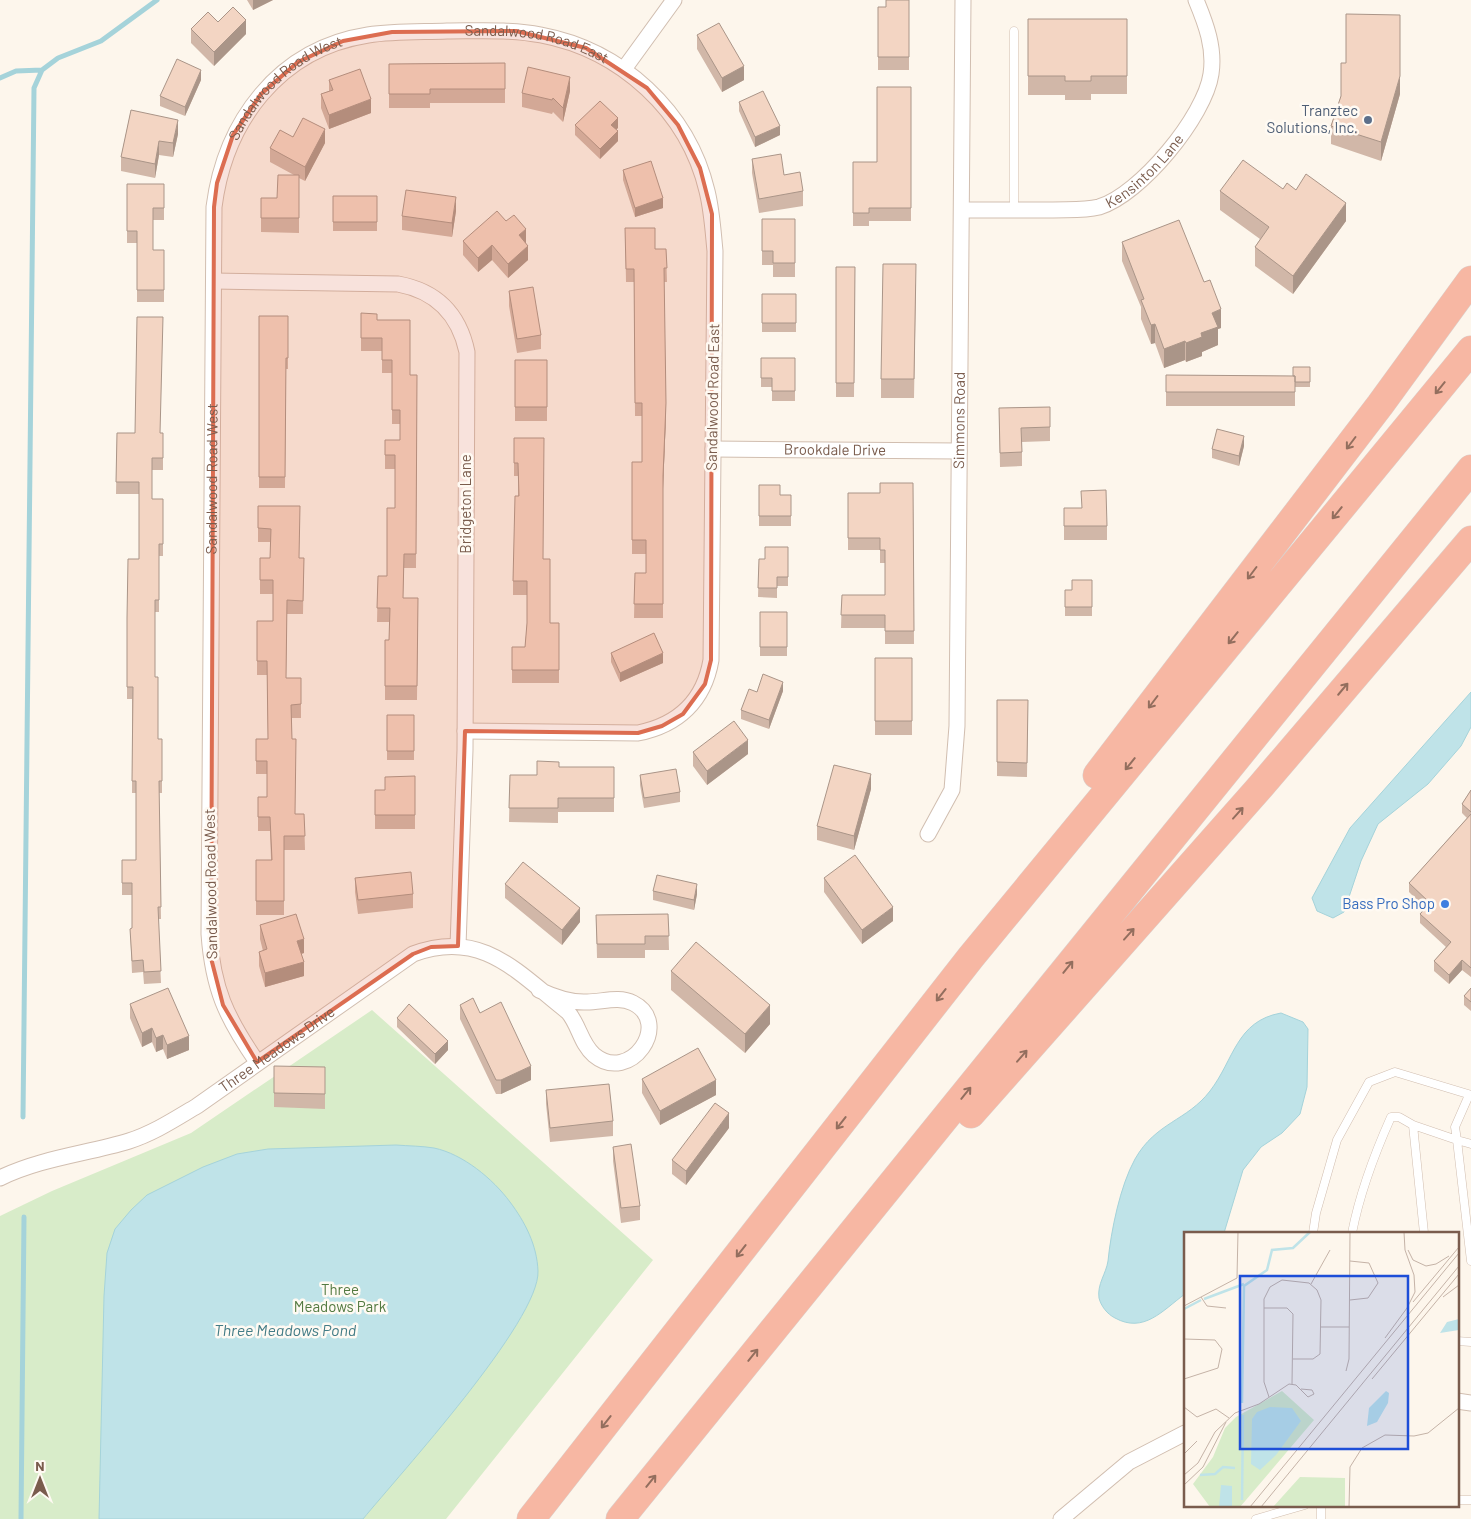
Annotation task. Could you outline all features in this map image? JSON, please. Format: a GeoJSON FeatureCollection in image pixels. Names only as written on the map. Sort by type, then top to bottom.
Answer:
{"type":"FeatureCollection","features":[{"type":"Feature","properties":{"kind":"highway"},"geometry":{"type":"LineString","coordinates":[[971,956],[981,932],[994,910],[1380,405],[1471,280]]}},
{"type":"Feature","properties":{"kind":"highway"},"geometry":{"type":"LineString","coordinates":[[1380,405],[1471,295]]}},
{"type":"Feature","properties":{"kind":"highway"},"geometry":{"type":"LineString","coordinates":[[530,1519],[971,956],[1471,350]]}},
{"type":"Feature","properties":{"kind":"highway"},"geometry":{"type":"LineString","coordinates":[[620,1519],[1471,469]]}},
{"type":"Feature","properties":{"kind":"highway"},"geometry":{"type":"LineString","coordinates":[[866,1216],[932,1158],[1261,786],[1471,540]]}},
{"type":"Feature","properties":{"kind":"street"},"geometry":{"type":"LineString","coordinates":[[624,69],[674,0]]}},
{"type":"Feature","properties":{"kind":"street","name":"Simmons Road"},"geometry":{"type":"LineString","coordinates":[[928,834],[952,790],[957,726],[963,0]]}},
{"type":"Feature","properties":{"kind":"street","name":"Kensinton Lane"},"geometry":{"type":"LineString","coordinates":[[962,210],[1098,207],[1121,198],[1150,172],[1192,117],[1208,88],[1212,61],[1211,48],[1196,0]]}},
{"type":"Feature","properties":{"kind":"street","name":"Sandalwood Road East"},"geometry":{"type":"LineString","coordinates":[[440,31],[516,31],[540,34],[586,48],[624,69],[647,88],[678,125],[700,168],[708,191],[715,251],[711,660],[705,684],[692,705],[673,721],[638,733],[465,731]]}},
{"type":"Feature","properties":{"kind":"street","name":"Sandalwood Road West"},"geometry":{"type":"LineString","coordinates":[[257,1062],[234,1027],[223,1005],[215,982],[209,934],[214,207],[217,182],[233,135],[260,94],[298,62],[343,41],[392,32],[440,31]]}},
{"type":"Feature","properties":{"kind":"street","name":"Bridgeton Lane"},"geometry":{"type":"LineString","coordinates":[[214,281],[398,284],[424,291],[435,297],[445,305],[460,326],[467,352],[465,731],[458,946]]}},
{"type":"Feature","properties":{"kind":"street","name":"Brookdale Drive"},"geometry":{"type":"LineString","coordinates":[[713,449],[959,451]]}},
{"type":"Feature","properties":{"kind":"street","name":"Three Meadows Drive"},"geometry":{"type":"LineString","coordinates":[[0,1178],[44,1161],[126,1142],[167,1125],[197,1106],[413,954],[431,947],[458,946],[478,948],[494,955],[573,1018],[587,1047],[599,1059],[608,1062],[629,1060],[646,1040],[648,1020],[645,1014],[633,1003],[615,1000],[585,1003],[559,999],[540,990]]}},
{"type":"Feature","properties":{"kind":"street"},"geometry":{"type":"LineString","coordinates":[[1458,1401],[1471,1403]]}},
{"type":"Feature","properties":{"kind":"street"},"geometry":{"type":"LineString","coordinates":[[1061,1519],[1129,1462],[1184,1434]]}},
{"type":"Feature","properties":{"kind":"lane"},"geometry":{"type":"LineString","coordinates":[[1014,31],[1014,210]]}},
{"type":"Feature","properties":{"kind":"lane"},"geometry":{"type":"LineString","coordinates":[[1313,1232],[1316,1213],[1337,1140],[1369,1082],[1395,1072],[1470,1095],[1455,1127],[1471,1261]]}},
{"type":"Feature","properties":{"kind":"lane"},"geometry":{"type":"LineString","coordinates":[[1352,1232],[1357,1204],[1391,1117],[1399,1117],[1413,1125],[1471,1144]]}},
{"type":"Feature","properties":{"kind":"lane"},"geometry":{"type":"LineString","coordinates":[[1413,1125],[1424,1232]]}},
{"type":"Feature","properties":{"kind":"lane"},"geometry":{"type":"LineString","coordinates":[[1458,1341],[1471,1342]]}},
{"type":"Feature","properties":{"kind":"lane"},"geometry":{"type":"LineString","coordinates":[[1458,1500],[1471,1500]]}},
{"type":"Feature","properties":{"kind":"lane"},"geometry":{"type":"LineString","coordinates":[[1260,1518],[1302,1506]]}},
{"type":"Feature","properties":{"kind":"lane"},"geometry":{"type":"LineString","coordinates":[[1321,1506],[1321,1519]]}},
{"type":"Feature","properties":{"kind":"highlighted area"},"geometry":{"type":"Polygon","coordinates":[[[516,31],[586,48],[647,88],[678,125],[700,168],[712,214],[711,660],[705,684],[683,714],[662,726],[638,733],[465,731],[458,946],[431,947],[413,954],[257,1062],[223,1005],[211,958],[214,207],[217,183],[233,135],[261,94],[278,77],[298,62],[343,41],[392,32],[516,31]]]}},
{"type":"Feature","properties":{"kind":"green space","name":"Three Meadows Park"},"geometry":{"type":"Polygon","coordinates":[[[372,1010],[653,1260],[446,1519],[0,1519],[0,1216],[52,1191],[191,1133],[372,1010]]]}},
{"type":"Feature","properties":{"kind":"water"},"geometry":{"type":"Polygon","coordinates":[[[1471,692],[1471,727],[1461,746],[1428,784],[1378,824],[1361,861],[1344,912],[1333,918],[1317,911],[1312,898],[1350,828],[1471,692]]]}},
{"type":"Feature","properties":{"kind":"water"},"geometry":{"type":"Polygon","coordinates":[[[1281,1013],[1303,1022],[1308,1029],[1307,1087],[1300,1114],[1282,1133],[1261,1147],[1243,1170],[1224,1232],[1184,1232],[1184,1295],[1161,1313],[1144,1322],[1125,1322],[1115,1318],[1101,1304],[1099,1288],[1107,1266],[1121,1195],[1135,1159],[1152,1137],[1201,1101],[1218,1079],[1245,1033],[1254,1024],[1266,1017],[1281,1013]]]}},
{"type":"Feature","properties":{"kind":"water","name":"Three Meadows Pond"},"geometry":{"type":"Polygon","coordinates":[[[396,1145],[429,1147],[445,1151],[466,1162],[486,1176],[503,1193],[515,1210],[533,1243],[538,1271],[533,1294],[517,1325],[465,1397],[363,1519],[99,1519],[104,1296],[107,1253],[115,1229],[147,1195],[203,1167],[237,1154],[268,1149],[396,1145]]]}},
{"type":"Feature","properties":{"kind":"building"},"geometry":{"type":"Polygon","coordinates":[[[886,0],[909,0],[909,57],[878,57],[878,7],[886,7],[886,0]]]}},
{"type":"Feature","properties":{"kind":"building"},"geometry":{"type":"Polygon","coordinates":[[[233,7],[246,20],[214,52],[191,29],[208,12],[218,22],[233,7]]]}},
{"type":"Feature","properties":{"kind":"building"},"geometry":{"type":"Polygon","coordinates":[[[1346,14],[1400,15],[1400,76],[1381,142],[1331,126],[1341,96],[1341,63],[1346,63],[1346,14]]]}},
{"type":"Feature","properties":{"kind":"building"},"geometry":{"type":"Polygon","coordinates":[[[1028,19],[1127,19],[1127,76],[1091,76],[1091,81],[1065,81],[1065,76],[1028,76],[1028,19]]]}},
{"type":"Feature","properties":{"kind":"building"},"geometry":{"type":"Polygon","coordinates":[[[719,23],[744,66],[722,78],[697,35],[719,23]]]}},
{"type":"Feature","properties":{"kind":"building"},"geometry":{"type":"Polygon","coordinates":[[[177,59],[201,70],[185,107],[160,96],[177,59]]]}},
{"type":"Feature","properties":{"kind":"building"},"geometry":{"type":"Polygon","coordinates":[[[505,63],[505,89],[430,89],[430,94],[389,94],[389,64],[505,63]]]}},
{"type":"Feature","properties":{"kind":"building"},"geometry":{"type":"Polygon","coordinates":[[[528,67],[570,77],[563,108],[553,98],[552,100],[522,93],[528,67]]]}},
{"type":"Feature","properties":{"kind":"building"},"geometry":{"type":"Polygon","coordinates":[[[360,69],[371,99],[329,115],[321,94],[333,90],[329,80],[360,69]]]}},
{"type":"Feature","properties":{"kind":"building"},"geometry":{"type":"Polygon","coordinates":[[[877,87],[911,87],[911,208],[869,208],[869,213],[853,213],[853,162],[877,162],[877,87]]]}},
{"type":"Feature","properties":{"kind":"building"},"geometry":{"type":"Polygon","coordinates":[[[763,91],[780,126],[755,137],[739,102],[763,91]]]}},
{"type":"Feature","properties":{"kind":"building"},"geometry":{"type":"Polygon","coordinates":[[[600,101],[618,118],[611,125],[618,131],[600,149],[575,125],[600,101]]]}},
{"type":"Feature","properties":{"kind":"building"},"geometry":{"type":"Polygon","coordinates":[[[131,110],[178,120],[173,143],[159,141],[155,164],[121,157],[131,110]]]}},
{"type":"Feature","properties":{"kind":"building"},"geometry":{"type":"Polygon","coordinates":[[[303,118],[325,129],[305,167],[270,148],[280,130],[293,137],[303,118]]]}},
{"type":"Feature","properties":{"kind":"building"},"geometry":{"type":"Polygon","coordinates":[[[781,154],[784,175],[800,172],[803,191],[759,199],[752,159],[781,154]]]}},
{"type":"Feature","properties":{"kind":"building"},"geometry":{"type":"Polygon","coordinates":[[[1243,160],[1283,189],[1287,183],[1296,190],[1306,174],[1346,203],[1293,276],[1255,247],[1269,227],[1220,191],[1243,160]]]}},
{"type":"Feature","properties":{"kind":"building"},"geometry":{"type":"Polygon","coordinates":[[[651,161],[663,198],[635,208],[623,170],[651,161]]]}},
{"type":"Feature","properties":{"kind":"building"},"geometry":{"type":"Polygon","coordinates":[[[278,175],[299,175],[299,218],[261,218],[261,198],[277,198],[278,175]]]}},
{"type":"Feature","properties":{"kind":"building"},"geometry":{"type":"Polygon","coordinates":[[[127,184],[164,184],[164,208],[153,208],[153,250],[164,250],[164,290],[137,290],[137,231],[127,231],[127,184]]]}},
{"type":"Feature","properties":{"kind":"building"},"geometry":{"type":"Polygon","coordinates":[[[406,190],[456,197],[452,223],[402,216],[406,190]]]}},
{"type":"Feature","properties":{"kind":"building"},"geometry":{"type":"Polygon","coordinates":[[[333,196],[377,196],[377,222],[333,222],[333,196]]]}},
{"type":"Feature","properties":{"kind":"building"},"geometry":{"type":"Polygon","coordinates":[[[497,211],[506,221],[514,215],[526,229],[519,235],[528,246],[508,264],[492,245],[478,258],[463,241],[497,211]]]}},
{"type":"Feature","properties":{"kind":"building"},"geometry":{"type":"Polygon","coordinates":[[[762,219],[795,219],[795,263],[773,263],[773,251],[762,251],[762,219]]]}},
{"type":"Feature","properties":{"kind":"building"},"geometry":{"type":"Polygon","coordinates":[[[1179,220],[1204,282],[1210,280],[1221,309],[1212,313],[1218,327],[1201,333],[1202,337],[1164,349],[1155,324],[1151,325],[1141,300],[1144,299],[1122,242],[1179,220]]]}},
{"type":"Feature","properties":{"kind":"building"},"geometry":{"type":"Polygon","coordinates":[[[625,228],[655,228],[655,249],[666,249],[667,268],[664,268],[666,403],[663,476],[663,604],[634,604],[635,573],[646,573],[646,540],[632,540],[632,462],[642,462],[642,403],[635,403],[634,269],[626,269],[625,228]]]}},
{"type":"Feature","properties":{"kind":"building"},"geometry":{"type":"Polygon","coordinates":[[[883,264],[916,264],[914,379],[881,379],[883,264]]]}},
{"type":"Feature","properties":{"kind":"building"},"geometry":{"type":"Polygon","coordinates":[[[836,267],[855,267],[854,383],[836,383],[836,267]]]}},
{"type":"Feature","properties":{"kind":"building"},"geometry":{"type":"Polygon","coordinates":[[[533,287],[541,335],[517,339],[509,291],[533,287]]]}},
{"type":"Feature","properties":{"kind":"building"},"geometry":{"type":"Polygon","coordinates":[[[762,294],[796,294],[796,323],[762,323],[762,294]]]}},
{"type":"Feature","properties":{"kind":"building"},"geometry":{"type":"Polygon","coordinates":[[[361,313],[377,314],[377,320],[410,320],[410,375],[417,375],[416,554],[404,554],[403,598],[418,598],[417,686],[385,686],[385,640],[389,640],[390,608],[377,608],[378,576],[387,576],[387,508],[395,508],[395,455],[385,455],[385,440],[400,440],[400,410],[392,410],[392,360],[382,360],[382,338],[361,338],[361,313]]]}},
{"type":"Feature","properties":{"kind":"building"},"geometry":{"type":"Polygon","coordinates":[[[259,316],[288,316],[285,477],[259,477],[259,316]]]}},
{"type":"Feature","properties":{"kind":"building"},"geometry":{"type":"Polygon","coordinates":[[[137,317],[163,317],[160,433],[163,433],[163,458],[152,458],[152,499],[163,499],[163,544],[159,544],[159,600],[155,600],[155,677],[158,677],[158,739],[162,739],[162,781],[159,781],[161,907],[158,907],[161,971],[144,972],[143,960],[132,961],[130,929],[132,928],[132,883],[122,883],[122,860],[136,860],[136,781],[132,781],[133,687],[127,687],[127,618],[128,559],[139,559],[139,482],[116,482],[117,433],[135,433],[137,317]]]}},
{"type":"Feature","properties":{"kind":"building"},"geometry":{"type":"Polygon","coordinates":[[[761,358],[795,358],[795,391],[772,391],[772,378],[761,378],[761,358]]]}},
{"type":"Feature","properties":{"kind":"building"},"geometry":{"type":"Polygon","coordinates":[[[515,360],[547,360],[547,407],[515,407],[515,360]]]}},
{"type":"Feature","properties":{"kind":"building"},"geometry":{"type":"Polygon","coordinates":[[[1293,367],[1310,367],[1310,382],[1295,382],[1293,367]]]}},
{"type":"Feature","properties":{"kind":"building"},"geometry":{"type":"Polygon","coordinates":[[[1166,375],[1295,376],[1295,392],[1166,392],[1166,375]]]}},
{"type":"Feature","properties":{"kind":"building"},"geometry":{"type":"Polygon","coordinates":[[[1050,407],[1050,427],[1021,428],[1022,452],[1000,453],[999,408],[1050,407]]]}},
{"type":"Feature","properties":{"kind":"building"},"geometry":{"type":"Polygon","coordinates":[[[1217,429],[1244,436],[1239,456],[1212,449],[1217,429]]]}},
{"type":"Feature","properties":{"kind":"building"},"geometry":{"type":"Polygon","coordinates":[[[514,438],[544,438],[543,559],[550,559],[550,623],[559,623],[559,670],[512,670],[512,647],[525,647],[527,623],[527,581],[513,581],[515,496],[519,496],[518,463],[514,463],[514,438]]]}},
{"type":"Feature","properties":{"kind":"building"},"geometry":{"type":"Polygon","coordinates":[[[880,483],[913,483],[914,631],[885,631],[885,615],[841,615],[842,595],[885,595],[885,550],[880,550],[880,538],[848,538],[848,493],[880,493],[880,483]]]}},
{"type":"Feature","properties":{"kind":"building"},"geometry":{"type":"Polygon","coordinates":[[[759,485],[780,485],[780,495],[791,495],[791,516],[759,516],[759,485]]]}},
{"type":"Feature","properties":{"kind":"building"},"geometry":{"type":"Polygon","coordinates":[[[1106,490],[1107,526],[1064,526],[1064,508],[1082,508],[1081,491],[1106,490]]]}},
{"type":"Feature","properties":{"kind":"building"},"geometry":{"type":"Polygon","coordinates":[[[258,506],[300,506],[299,558],[304,558],[303,601],[287,600],[286,678],[301,678],[301,704],[291,705],[292,739],[296,739],[295,814],[304,814],[305,836],[284,836],[284,901],[256,901],[256,860],[272,860],[270,817],[258,817],[258,797],[267,797],[267,761],[256,761],[256,739],[268,739],[267,661],[257,661],[257,621],[273,621],[273,580],[260,580],[260,558],[270,558],[271,529],[258,528],[258,506]]]}},
{"type":"Feature","properties":{"kind":"building"},"geometry":{"type":"Polygon","coordinates":[[[765,547],[788,547],[788,577],[777,577],[777,588],[758,588],[759,559],[765,559],[765,547]]]}},
{"type":"Feature","properties":{"kind":"building"},"geometry":{"type":"Polygon","coordinates":[[[1072,580],[1092,580],[1092,607],[1065,607],[1065,590],[1072,590],[1072,580]]]}},
{"type":"Feature","properties":{"kind":"building"},"geometry":{"type":"Polygon","coordinates":[[[760,612],[787,612],[787,647],[760,647],[760,612]]]}},
{"type":"Feature","properties":{"kind":"building"},"geometry":{"type":"Polygon","coordinates":[[[654,633],[663,653],[620,673],[611,653],[654,633]]]}},
{"type":"Feature","properties":{"kind":"building"},"geometry":{"type":"Polygon","coordinates":[[[875,658],[912,658],[912,721],[875,721],[875,658]]]}},
{"type":"Feature","properties":{"kind":"building"},"geometry":{"type":"Polygon","coordinates":[[[763,674],[783,682],[769,720],[741,710],[749,689],[757,692],[763,674]]]}},
{"type":"Feature","properties":{"kind":"building"},"geometry":{"type":"Polygon","coordinates":[[[997,700],[1028,700],[1027,763],[997,762],[997,700]]]}},
{"type":"Feature","properties":{"kind":"building"},"geometry":{"type":"Polygon","coordinates":[[[387,715],[414,715],[414,751],[387,751],[387,715]]]}},
{"type":"Feature","properties":{"kind":"building"},"geometry":{"type":"Polygon","coordinates":[[[734,721],[748,740],[707,771],[693,752],[734,721]]]}},
{"type":"Feature","properties":{"kind":"building"},"geometry":{"type":"Polygon","coordinates":[[[537,761],[559,762],[559,767],[614,767],[614,798],[558,798],[558,808],[509,808],[510,775],[537,775],[537,761]]]}},
{"type":"Feature","properties":{"kind":"building"},"geometry":{"type":"Polygon","coordinates":[[[834,765],[871,774],[854,836],[817,826],[834,765]]]}},
{"type":"Feature","properties":{"kind":"building"},"geometry":{"type":"Polygon","coordinates":[[[676,769],[680,792],[644,798],[640,775],[676,769]]]}},
{"type":"Feature","properties":{"kind":"building"},"geometry":{"type":"Polygon","coordinates":[[[415,776],[415,815],[375,815],[375,790],[385,790],[385,777],[415,776]]]}},
{"type":"Feature","properties":{"kind":"building"},"geometry":{"type":"Polygon","coordinates":[[[1471,790],[1471,812],[1462,804],[1471,790]]]}},
{"type":"Feature","properties":{"kind":"building","name":"Bass Pro Shop"},"geometry":{"type":"Polygon","coordinates":[[[1471,814],[1471,968],[1462,960],[1449,975],[1434,961],[1451,942],[1420,914],[1430,903],[1409,883],[1471,814]]]}},
{"type":"Feature","properties":{"kind":"building"},"geometry":{"type":"Polygon","coordinates":[[[855,855],[893,907],[862,930],[824,878],[855,855]]]}},
{"type":"Feature","properties":{"kind":"building"},"geometry":{"type":"Polygon","coordinates":[[[523,862],[580,908],[562,930],[505,884],[523,862]]]}},
{"type":"Feature","properties":{"kind":"building"},"geometry":{"type":"Polygon","coordinates":[[[411,872],[413,894],[358,900],[355,878],[411,872]]]}},
{"type":"Feature","properties":{"kind":"building"},"geometry":{"type":"Polygon","coordinates":[[[657,875],[697,884],[694,900],[653,891],[657,875]]]}},
{"type":"Feature","properties":{"kind":"building"},"geometry":{"type":"Polygon","coordinates":[[[296,914],[304,939],[297,941],[304,962],[265,973],[259,952],[267,949],[260,925],[296,914]]]}},
{"type":"Feature","properties":{"kind":"building"},"geometry":{"type":"Polygon","coordinates":[[[668,914],[669,936],[645,936],[645,944],[597,944],[596,915],[668,914]]]}},
{"type":"Feature","properties":{"kind":"building"},"geometry":{"type":"Polygon","coordinates":[[[696,942],[770,1005],[745,1034],[671,971],[696,942]]]}},
{"type":"Feature","properties":{"kind":"building"},"geometry":{"type":"Polygon","coordinates":[[[168,988],[189,1036],[167,1045],[163,1035],[156,1038],[152,1028],[142,1033],[130,1004],[168,988]]]}},
{"type":"Feature","properties":{"kind":"building"},"geometry":{"type":"Polygon","coordinates":[[[1471,988],[1471,1002],[1464,996],[1471,988]]]}},
{"type":"Feature","properties":{"kind":"building"},"geometry":{"type":"Polygon","coordinates":[[[473,998],[480,1013],[501,1002],[531,1066],[501,1080],[496,1080],[460,1005],[473,998]]]}},
{"type":"Feature","properties":{"kind":"building"},"geometry":{"type":"Polygon","coordinates":[[[409,1004],[448,1041],[435,1054],[397,1018],[409,1004]]]}},
{"type":"Feature","properties":{"kind":"building"},"geometry":{"type":"Polygon","coordinates":[[[698,1048],[716,1080],[660,1111],[642,1079],[698,1048]]]}},
{"type":"Feature","properties":{"kind":"building"},"geometry":{"type":"Polygon","coordinates":[[[274,1066],[325,1067],[325,1094],[274,1093],[274,1066]]]}},
{"type":"Feature","properties":{"kind":"building"},"geometry":{"type":"Polygon","coordinates":[[[609,1084],[613,1121],[550,1128],[546,1090],[609,1084]]]}},
{"type":"Feature","properties":{"kind":"building"},"geometry":{"type":"Polygon","coordinates":[[[715,1103],[729,1113],[686,1171],[672,1160],[715,1103]]]}},
{"type":"Feature","properties":{"kind":"building"},"geometry":{"type":"Polygon","coordinates":[[[631,1144],[640,1206],[621,1208],[613,1147],[631,1144]]]}},
{"type":"Feature","properties":{"kind":"waterway"},"geometry":{"type":"LineString","coordinates":[[23,1117],[34,88],[42,70],[58,58],[101,41],[157,0]]}},
{"type":"Feature","properties":{"kind":"waterway"},"geometry":{"type":"LineString","coordinates":[[0,78],[16,71],[42,70]]}},
{"type":"Feature","properties":{"kind":"waterway"},"geometry":{"type":"LineString","coordinates":[[21,1519],[24,1217]]}},
{"type":"Feature","properties":{"kind":"place","name":"Tranztec Solutions, Inc."},"geometry":{"type":"Point","coordinates":[1368,120]}},
{"type":"Feature","properties":{"kind":"place","name":"Bass Pro Shop"},"geometry":{"type":"Point","coordinates":[1445,904]}}]}
